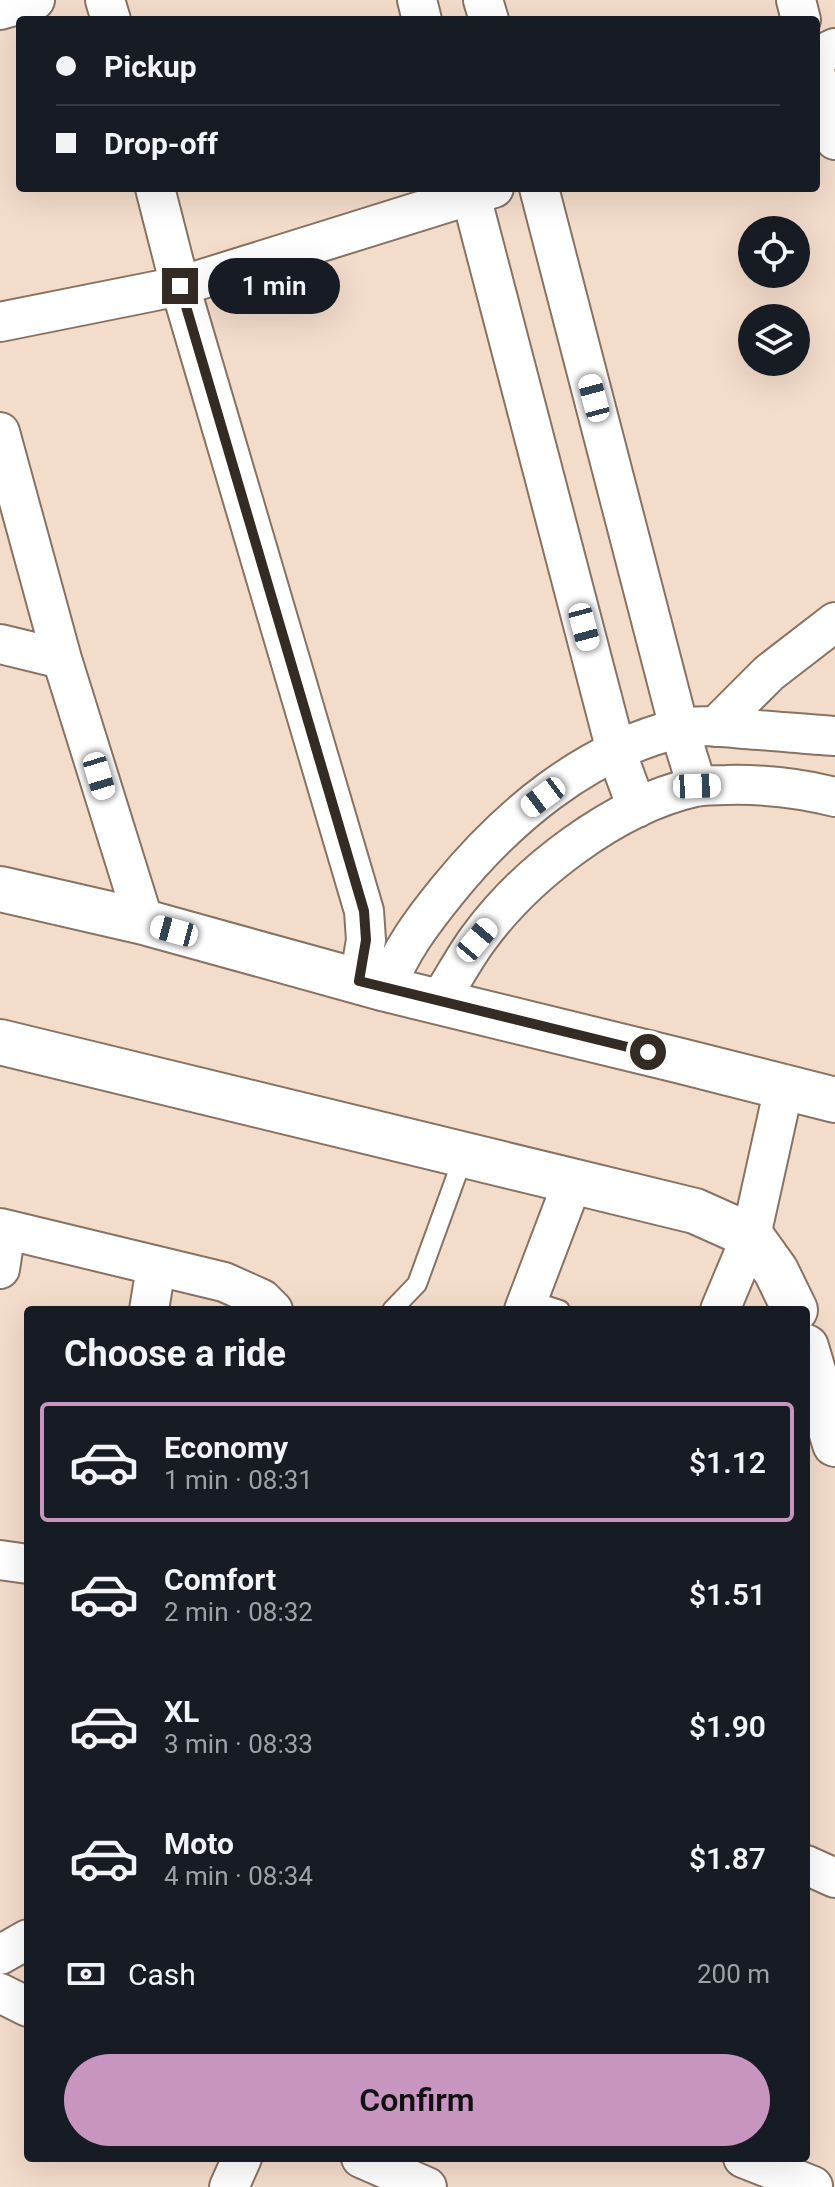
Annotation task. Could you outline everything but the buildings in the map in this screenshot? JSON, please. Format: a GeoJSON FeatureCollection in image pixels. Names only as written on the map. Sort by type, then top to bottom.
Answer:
{"type":"FeatureCollection","features":[{"type":"Feature","properties":{"kind":"street"},"geometry":{"type":"LineString","coordinates":[[0,10],[35,0]]}},
{"type":"Feature","properties":{"kind":"street"},"geometry":{"type":"LineString","coordinates":[[820,89],[835,140]]}},
{"type":"Feature","properties":{"kind":"street"},"geometry":{"type":"LineString","coordinates":[[156,192],[180,286],[364,911],[372,985]]}},
{"type":"Feature","properties":{"kind":"street"},"geometry":{"type":"LineString","coordinates":[[0,322],[180,286],[472,192]]}},
{"type":"Feature","properties":{"kind":"street"},"geometry":{"type":"LineString","coordinates":[[478,192],[616,751],[637,808]]}},
{"type":"Feature","properties":{"kind":"street"},"geometry":{"type":"LineString","coordinates":[[540,192],[697,728],[697,786]]}},
{"type":"Feature","properties":{"kind":"street"},"geometry":{"type":"LineString","coordinates":[[0,432],[62,659],[144,922]]}},
{"type":"Feature","properties":{"kind":"street"},"geometry":{"type":"LineString","coordinates":[[697,728],[835,622]]}},
{"type":"Feature","properties":{"kind":"street"},"geometry":{"type":"LineString","coordinates":[[0,644],[62,659]]}},
{"type":"Feature","properties":{"kind":"street"},"geometry":{"type":"LineString","coordinates":[[372,985],[394,967],[418,926],[465,868],[520,814],[566,779],[616,751],[697,728],[835,736]]}},
{"type":"Feature","properties":{"kind":"street"},"geometry":{"type":"LineString","coordinates":[[439,1001],[477,940],[516,893],[569,848],[637,808],[697,786],[798,788],[835,797]]}},
{"type":"Feature","properties":{"kind":"street"},"geometry":{"type":"LineString","coordinates":[[0,889],[144,922],[372,985],[835,1100]]}},
{"type":"Feature","properties":{"kind":"street"},"geometry":{"type":"LineString","coordinates":[[0,1042],[695,1211],[751,1236],[776,1271],[793,1306]]}},
{"type":"Feature","properties":{"kind":"street"},"geometry":{"type":"LineString","coordinates":[[722,1306],[751,1236],[784,1087]]}},
{"type":"Feature","properties":{"kind":"street"},"geometry":{"type":"LineString","coordinates":[[538,1306],[573,1181]]}},
{"type":"Feature","properties":{"kind":"street"},"geometry":{"type":"LineString","coordinates":[[0,1269],[3,1229],[224,1282],[262,1299],[269,1306]]}},
{"type":"Feature","properties":{"kind":"street"},"geometry":{"type":"LineString","coordinates":[[150,1306],[156,1267]]}},
{"type":"Feature","properties":{"kind":"street"},"geometry":{"type":"LineString","coordinates":[[810,1360],[835,1444]]}},
{"type":"Feature","properties":{"kind":"street"},"geometry":{"type":"LineString","coordinates":[[0,1560],[24,1563]]}},
{"type":"Feature","properties":{"kind":"street"},"geometry":{"type":"LineString","coordinates":[[810,1867],[835,1878]]}},
{"type":"Feature","properties":{"kind":"street"},"geometry":{"type":"LineString","coordinates":[[0,1955],[24,1941]]}},
{"type":"Feature","properties":{"kind":"street"},"geometry":{"type":"LineString","coordinates":[[0,1993],[24,2005]]}},
{"type":"Feature","properties":{"kind":"street"},"geometry":{"type":"LineString","coordinates":[[229,2187],[240,2162]]}},
{"type":"Feature","properties":{"kind":"street"},"geometry":{"type":"LineString","coordinates":[[753,2162],[814,2186]]}},
{"type":"Feature","properties":{"kind":"street"},"geometry":{"type":"LineString","coordinates":[[807,2162],[814,2186]]}},
{"type":"Feature","properties":{"kind":"street"},"geometry":{"type":"LineString","coordinates":[[369,2170],[427,2187]]}},
{"type":"Feature","properties":{"kind":"lane"},"geometry":{"type":"LineString","coordinates":[[396,1306],[417,1284],[465,1154]]}},
{"type":"Feature","properties":{"kind":"route"},"geometry":{"type":"LineString","coordinates":[[180,286],[364,911],[366,940],[359,981],[648,1052]]}}]}
